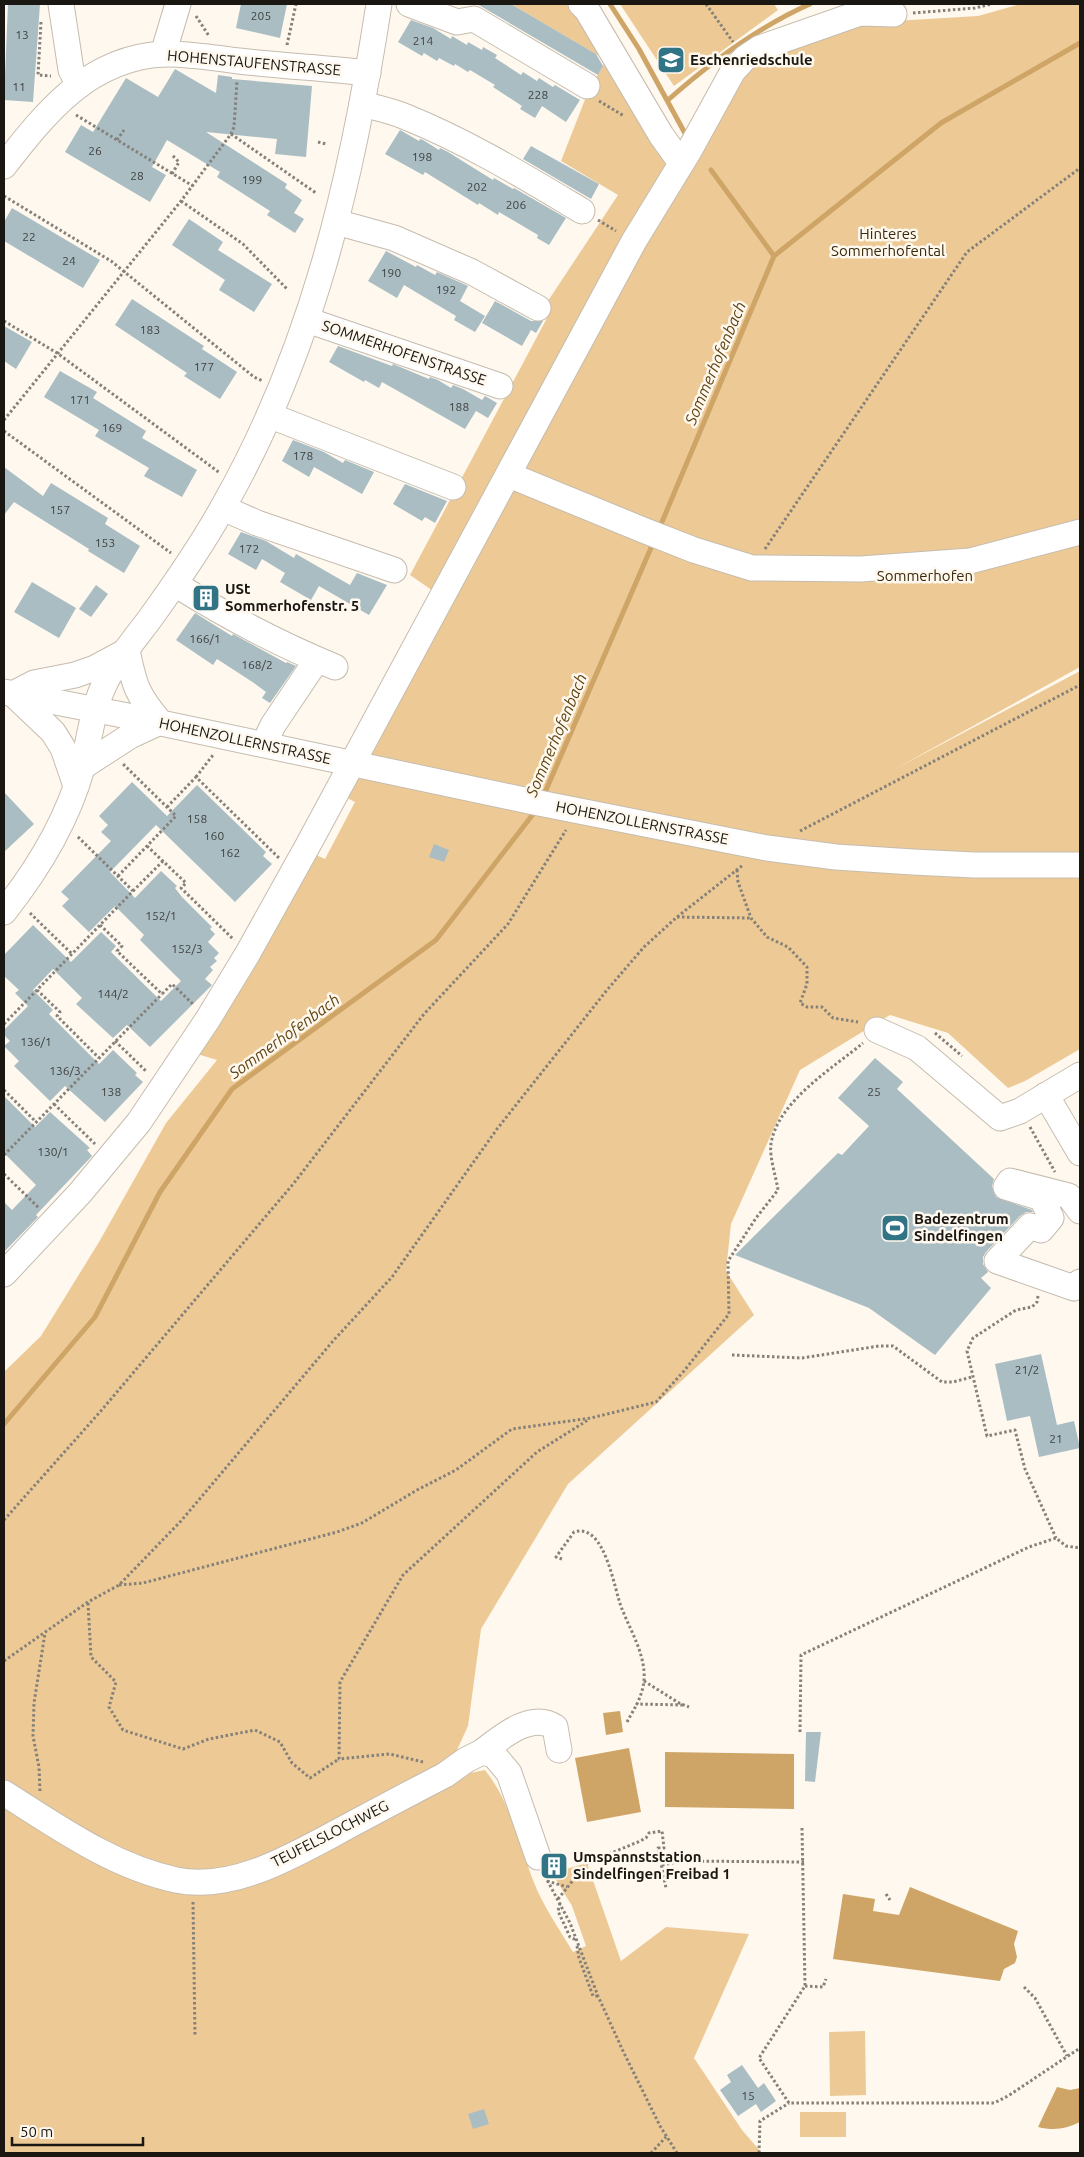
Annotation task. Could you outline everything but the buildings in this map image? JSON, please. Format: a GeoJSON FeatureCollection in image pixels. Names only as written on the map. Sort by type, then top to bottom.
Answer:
{"type":"FeatureCollection","features":[{"type":"Feature","properties":{"kind":"street"},"geometry":{"type":"LineString","coordinates":[[61,4],[71,70],[79,85]]}},
{"type":"Feature","properties":{"kind":"street","name":"SOMMERHOFENSTRASSE"},"geometry":{"type":"LineString","coordinates":[[9,905],[30,878],[62,822],[79,777],[95,709],[101,691],[113,668],[181,574],[223,508],[270,416],[281,390],[307,320],[336,222],[349,170],[379,4]]}},
{"type":"Feature","properties":{"kind":"street"},"geometry":{"type":"LineString","coordinates":[[409,4],[458,22],[474,19],[586,86]]}},
{"type":"Feature","properties":{"kind":"street"},"geometry":{"type":"LineString","coordinates":[[581,4],[587,10],[661,135],[681,163]]}},
{"type":"Feature","properties":{"kind":"street"},"geometry":{"type":"LineString","coordinates":[[163,54],[186,8]]}},
{"type":"Feature","properties":{"kind":"street"},"geometry":{"type":"LineString","coordinates":[[4,1274],[80,1193],[139,1122],[208,1019],[248,953],[634,241],[733,71],[745,58],[760,48],[860,14],[894,14]]}},
{"type":"Feature","properties":{"kind":"street","name":"HOHENSTAUFENSTRASSE"},"geometry":{"type":"LineString","coordinates":[[4,166],[56,103],[99,72],[129,59],[163,54],[368,73]]}},
{"type":"Feature","properties":{"kind":"street"},"geometry":{"type":"LineString","coordinates":[[362,104],[405,116],[453,138],[494,159],[582,211]]}},
{"type":"Feature","properties":{"kind":"street"},"geometry":{"type":"LineString","coordinates":[[336,222],[394,238],[472,272],[538,308]]}},
{"type":"Feature","properties":{"kind":"street","name":"SOMMERHOFENSTRASSE"},"geometry":{"type":"LineString","coordinates":[[307,320],[500,386]]}},
{"type":"Feature","properties":{"kind":"street"},"geometry":{"type":"LineString","coordinates":[[270,416],[453,487]]}},
{"type":"Feature","properties":{"kind":"street"},"geometry":{"type":"LineString","coordinates":[[509,474],[642,530],[752,568],[861,569],[970,561],[1080,532]]}},
{"type":"Feature","properties":{"kind":"street"},"geometry":{"type":"LineString","coordinates":[[223,508],[257,523],[394,570]]}},
{"type":"Feature","properties":{"kind":"street"},"geometry":{"type":"LineString","coordinates":[[181,574],[220,612],[324,667],[273,725],[264,744]]}},
{"type":"Feature","properties":{"kind":"street"},"geometry":{"type":"LineString","coordinates":[[127,650],[136,690],[146,706],[160,722],[130,736],[79,777],[53,732],[8,693],[34,683],[75,675],[95,668],[127,650]]}},
{"type":"Feature","properties":{"kind":"street","name":"HOHENZOLLERNSTRASSE"},"geometry":{"type":"LineString","coordinates":[[8,693],[160,722],[529,801],[564,817],[836,857],[974,865],[1080,865]]}},
{"type":"Feature","properties":{"kind":"street"},"geometry":{"type":"LineString","coordinates":[[877,1030],[917,1048],[1000,1118],[1020,1111],[1080,1075]]}},
{"type":"Feature","properties":{"kind":"street"},"geometry":{"type":"LineString","coordinates":[[1046,1095],[1080,1153]]}},
{"type":"Feature","properties":{"kind":"street"},"geometry":{"type":"LineString","coordinates":[[1074,1204],[1010,1181],[1006,1187],[1042,1198],[1051,1218],[1040,1230],[1030,1226],[997,1262],[1074,1288],[1080,1282]]}},
{"type":"Feature","properties":{"kind":"street","name":"TEUFELSLOCHWEG"},"geometry":{"type":"LineString","coordinates":[[4,1793],[95,1850],[154,1874],[193,1882],[208,1882],[242,1875],[289,1858],[445,1776],[507,1733],[528,1724],[542,1722],[555,1727],[559,1750]]}},
{"type":"Feature","properties":{"kind":"street"},"geometry":{"type":"LineString","coordinates":[[482,1752],[494,1755],[509,1773],[538,1857]]}},
{"type":"Feature","properties":{"kind":"path"},"geometry":{"type":"LineString","coordinates":[[283,65],[296,4]]}},
{"type":"Feature","properties":{"kind":"path"},"geometry":{"type":"LineString","coordinates":[[706,4],[727,34]]}},
{"type":"Feature","properties":{"kind":"path"},"geometry":{"type":"LineString","coordinates":[[894,14],[976,8],[992,4]]}},
{"type":"Feature","properties":{"kind":"path"},"geometry":{"type":"LineString","coordinates":[[4,420],[193,186],[231,134],[234,127],[231,60],[186,8]]}},
{"type":"Feature","properties":{"kind":"path"},"geometry":{"type":"LineString","coordinates":[[586,86],[585,93],[632,120]]}},
{"type":"Feature","properties":{"kind":"path"},"geometry":{"type":"LineString","coordinates":[[56,103],[193,186]]}},
{"type":"Feature","properties":{"kind":"path"},"geometry":{"type":"LineString","coordinates":[[117,140],[124,130]]}},
{"type":"Feature","properties":{"kind":"path"},"geometry":{"type":"LineString","coordinates":[[231,134],[316,193]]}},
{"type":"Feature","properties":{"kind":"path"},"geometry":{"type":"LineString","coordinates":[[318,142],[326,144]]}},
{"type":"Feature","properties":{"kind":"path"},"geometry":{"type":"LineString","coordinates":[[172,155],[179,162],[172,174]]}},
{"type":"Feature","properties":{"kind":"path"},"geometry":{"type":"LineString","coordinates":[[752,568],[967,252],[1080,168]]}},
{"type":"Feature","properties":{"kind":"path"},"geometry":{"type":"LineString","coordinates":[[4,196],[111,261],[254,377],[281,390]]}},
{"type":"Feature","properties":{"kind":"path"},"geometry":{"type":"LineString","coordinates":[[181,201],[243,244],[288,290]]}},
{"type":"Feature","properties":{"kind":"path"},"geometry":{"type":"LineString","coordinates":[[582,211],[634,241]]}},
{"type":"Feature","properties":{"kind":"path"},"geometry":{"type":"LineString","coordinates":[[4,321],[57,353],[212,469],[236,483]]}},
{"type":"Feature","properties":{"kind":"path"},"geometry":{"type":"LineString","coordinates":[[4,430],[164,548],[181,574]]}},
{"type":"Feature","properties":{"kind":"path"},"geometry":{"type":"LineString","coordinates":[[767,848],[1080,685]]}},
{"type":"Feature","properties":{"kind":"path"},"geometry":{"type":"LineString","coordinates":[[167,807],[196,778],[215,753]]}},
{"type":"Feature","properties":{"kind":"path"},"geometry":{"type":"LineString","coordinates":[[115,756],[176,816],[118,876]]}},
{"type":"Feature","properties":{"kind":"path"},"geometry":{"type":"LineString","coordinates":[[196,778],[282,862]]}},
{"type":"Feature","properties":{"kind":"path"},"geometry":{"type":"LineString","coordinates":[[4,1520],[100,1412],[294,1183],[424,1014],[508,924],[564,817]]}},
{"type":"Feature","properties":{"kind":"path"},"geometry":{"type":"LineString","coordinates":[[62,822],[133,891]]}},
{"type":"Feature","properties":{"kind":"path"},"geometry":{"type":"LineString","coordinates":[[147,846],[186,883],[181,888],[237,943]]}},
{"type":"Feature","properties":{"kind":"path"},"geometry":{"type":"LineString","coordinates":[[4,1024],[163,861]]}},
{"type":"Feature","properties":{"kind":"path"},"geometry":{"type":"LineString","coordinates":[[4,1661],[88,1602],[119,1585],[181,1521],[333,1340],[392,1277],[498,1130],[607,990],[644,947],[677,917],[737,869],[738,882],[751,918],[767,937],[788,947],[807,967],[807,984],[800,1003],[807,1006],[822,1007],[833,1018],[850,1020]]}},
{"type":"Feature","properties":{"kind":"path"},"geometry":{"type":"LineString","coordinates":[[9,905],[72,954]]}},
{"type":"Feature","properties":{"kind":"path"},"geometry":{"type":"LineString","coordinates":[[677,917],[751,918]]}},
{"type":"Feature","properties":{"kind":"path"},"geometry":{"type":"LineString","coordinates":[[100,925],[122,946],[117,951],[162,994]]}},
{"type":"Feature","properties":{"kind":"path"},"geometry":{"type":"LineString","coordinates":[[4,1155],[172,984],[195,1006]]}},
{"type":"Feature","properties":{"kind":"path"},"geometry":{"type":"LineString","coordinates":[[37,990],[60,1012],[57,1016],[100,1058]]}},
{"type":"Feature","properties":{"kind":"path"},"geometry":{"type":"LineString","coordinates":[[4,1014],[9,1019]]}},
{"type":"Feature","properties":{"kind":"path"},"geometry":{"type":"LineString","coordinates":[[119,1585],[143,1583],[338,1532],[362,1523],[417,1490],[456,1470],[512,1429],[591,1418],[656,1402],[684,1371],[729,1314],[728,1262],[756,1218],[778,1190],[770,1146],[775,1127],[788,1107],[835,1063],[877,1030]]}},
{"type":"Feature","properties":{"kind":"path"},"geometry":{"type":"LineString","coordinates":[[116,1041],[153,1078]]}},
{"type":"Feature","properties":{"kind":"path"},"geometry":{"type":"LineString","coordinates":[[4,1090],[36,1122]]}},
{"type":"Feature","properties":{"kind":"path"},"geometry":{"type":"LineString","coordinates":[[54,1104],[101,1150]]}},
{"type":"Feature","properties":{"kind":"path"},"geometry":{"type":"LineString","coordinates":[[1020,1111],[1074,1204]]}},
{"type":"Feature","properties":{"kind":"path"},"geometry":{"type":"LineString","coordinates":[[4,1174],[44,1212]]}},
{"type":"Feature","properties":{"kind":"path"},"geometry":{"type":"LineString","coordinates":[[1044,1278],[1037,1302],[1032,1307],[1016,1310],[973,1338],[967,1351],[987,1436],[1015,1430],[1024,1469],[1056,1538],[1066,1546],[1080,1548]]}},
{"type":"Feature","properties":{"kind":"path"},"geometry":{"type":"LineString","coordinates":[[732,1355],[802,1358],[879,1346],[893,1346],[942,1382],[953,1382],[972,1377]]}},
{"type":"Feature","properties":{"kind":"path"},"geometry":{"type":"LineString","coordinates":[[339,1759],[340,1682],[403,1576],[536,1452],[591,1418]]}},
{"type":"Feature","properties":{"kind":"path"},"geometry":{"type":"LineString","coordinates":[[562,1560],[556,1556],[574,1532],[584,1531],[600,1545],[642,1661],[644,1681],[637,1704],[627,1722]]}},
{"type":"Feature","properties":{"kind":"path"},"geometry":{"type":"LineString","coordinates":[[800,1732],[801,1654],[1029,1547],[1056,1538]]}},
{"type":"Feature","properties":{"kind":"path"},"geometry":{"type":"LineString","coordinates":[[88,1602],[91,1657],[116,1682],[109,1707],[123,1730],[183,1749],[209,1739],[255,1730],[280,1742],[292,1763],[310,1778],[339,1759],[390,1754],[435,1766],[445,1776]]}},
{"type":"Feature","properties":{"kind":"path"},"geometry":{"type":"LineString","coordinates":[[40,1800],[38,1767],[33,1736],[34,1703],[45,1633]]}},
{"type":"Feature","properties":{"kind":"path"},"geometry":{"type":"LineString","coordinates":[[644,1681],[689,1707]]}},
{"type":"Feature","properties":{"kind":"path"},"geometry":{"type":"LineString","coordinates":[[637,1704],[683,1704]]}},
{"type":"Feature","properties":{"kind":"path"},"geometry":{"type":"LineString","coordinates":[[789,2103],[760,2058],[806,1986],[802,1828]]}},
{"type":"Feature","properties":{"kind":"path"},"geometry":{"type":"LineString","coordinates":[[576,1939],[570,1937],[558,1911],[559,1901],[567,1887],[587,1863],[638,1842],[646,1838],[649,1833],[662,1831],[664,1848],[658,1848],[666,1888]]}},
{"type":"Feature","properties":{"kind":"path"},"geometry":{"type":"LineString","coordinates":[[538,1857],[547,1881],[559,1901],[576,1939],[598,1996],[666,2137],[677,2153]]}},
{"type":"Feature","properties":{"kind":"path"},"geometry":{"type":"LineString","coordinates":[[662,1865],[681,1861],[804,1862]]}},
{"type":"Feature","properties":{"kind":"path"},"geometry":{"type":"LineString","coordinates":[[547,1881],[567,1887]]}},
{"type":"Feature","properties":{"kind":"path"},"geometry":{"type":"LineString","coordinates":[[193,1882],[195,2036]]}},
{"type":"Feature","properties":{"kind":"path"},"geometry":{"type":"LineString","coordinates":[[886,1894],[890,1900]]}},
{"type":"Feature","properties":{"kind":"path"},"geometry":{"type":"LineString","coordinates":[[806,1986],[823,1987],[826,1979]]}},
{"type":"Feature","properties":{"kind":"path"},"geometry":{"type":"LineString","coordinates":[[1024,1987],[1034,1998],[1068,2056]]}},
{"type":"Feature","properties":{"kind":"path"},"geometry":{"type":"LineString","coordinates":[[759,2153],[760,2121],[789,2103],[994,2102],[1008,2096],[1080,2048]]}},
{"type":"Feature","properties":{"kind":"path"},"geometry":{"type":"LineString","coordinates":[[651,2153],[666,2137]]}},
{"type":"Feature","properties":{"kind":"green space"},"geometry":{"type":"Polygon","coordinates":[[[511,4],[571,4],[671,161],[436,593],[410,575],[547,318],[540,313],[618,195],[561,161],[586,97],[606,60],[511,4]]]}},
{"type":"Feature","properties":{"kind":"green space","name":"Eschenriedschule"},"geometry":{"type":"Polygon","coordinates":[[[620,4],[774,4],[778,10],[674,86],[620,4]]]}},
{"type":"Feature","properties":{"kind":"green space"},"geometry":{"type":"Polygon","coordinates":[[[1021,4],[1080,4],[1080,667],[895,769],[1080,671],[1080,1049],[1025,1081],[1008,1088],[948,1033],[890,1015],[800,1070],[731,1224],[726,1271],[754,1315],[568,1484],[481,1629],[468,1726],[450,1765],[270,1856],[197,1874],[154,1866],[4,1787],[4,1372],[41,1336],[99,1242],[166,1123],[217,1060],[194,1053],[314,854],[325,859],[355,802],[345,797],[520,461],[747,70],[844,24],[978,16],[1021,4]]]}},
{"type":"Feature","properties":{"kind":"green space"},"geometry":{"type":"Polygon","coordinates":[[[485,1770],[503,1798],[538,1892],[573,1952],[586,1946],[572,1906],[552,1873],[587,1863],[621,1961],[666,1927],[749,1934],[694,2058],[742,2130],[762,2153],[4,2153],[4,1803],[148,1882],[294,1867],[470,1773],[485,1770]]]}},
{"type":"Feature","properties":{"kind":"green space"},"geometry":{"type":"Polygon","coordinates":[[[865,2031],[866,2095],[830,2096],[829,2032],[865,2031]]]}},
{"type":"Feature","properties":{"kind":"green space"},"geometry":{"type":"Polygon","coordinates":[[[800,2112],[846,2112],[846,2137],[800,2137],[800,2112]]]}},
{"type":"Feature","properties":{"kind":"shaded area"},"geometry":{"type":"Polygon","coordinates":[[[620,1711],[623,1732],[606,1735],[603,1713],[620,1711]]]}},
{"type":"Feature","properties":{"kind":"shaded area"},"geometry":{"type":"Polygon","coordinates":[[[629,1748],[641,1812],[587,1822],[575,1758],[629,1748]]]}},
{"type":"Feature","properties":{"kind":"shaded area"},"geometry":{"type":"Polygon","coordinates":[[[665,1752],[794,1754],[794,1809],[665,1807],[665,1752]]]}},
{"type":"Feature","properties":{"kind":"shaded area"},"geometry":{"type":"Polygon","coordinates":[[[910,1887],[1018,1931],[1014,1944],[1017,1957],[1015,1963],[1004,1969],[1000,1981],[833,1959],[843,1894],[875,1899],[873,1911],[899,1915],[910,1887]]]}},
{"type":"Feature","properties":{"kind":"shaded area"},"geometry":{"type":"Polygon","coordinates":[[[1057,2087],[1070,2090],[1080,2088],[1080,2122],[1060,2129],[1038,2127],[1057,2087]]]}},
{"type":"Feature","properties":{"kind":"waterway"},"geometry":{"type":"LineString","coordinates":[[610,4],[639,49],[687,137]]}},
{"type":"Feature","properties":{"kind":"waterway"},"geometry":{"type":"LineString","coordinates":[[668,100],[736,46],[772,23],[810,4]]}},
{"type":"Feature","properties":{"kind":"waterway","name":"Sommerhofenbach"},"geometry":{"type":"LineString","coordinates":[[659,529],[774,256],[941,123],[1080,43]]}},
{"type":"Feature","properties":{"kind":"waterway"},"geometry":{"type":"LineString","coordinates":[[711,170],[774,256]]}},
{"type":"Feature","properties":{"kind":"waterway","name":"Sommerhofenbach"},"geometry":{"type":"LineString","coordinates":[[543,797],[654,541]]}},
{"type":"Feature","properties":{"kind":"waterway","name":"Sommerhofenbach"},"geometry":{"type":"LineString","coordinates":[[4,1424],[95,1317],[160,1192],[232,1089],[436,940],[537,809]]}},
{"type":"Feature","properties":{"kind":"place","name":"Eschenriedschule"},"geometry":{"type":"Point","coordinates":[671,60]}},
{"type":"Feature","properties":{"kind":"place","name":"USt Sommerhofenstr. 5"},"geometry":{"type":"Point","coordinates":[206,598]}},
{"type":"Feature","properties":{"kind":"place","name":"Badezentrum Sindelfingen"},"geometry":{"type":"Point","coordinates":[895,1228]}},
{"type":"Feature","properties":{"kind":"place","name":"Umspannststation Sindelfingen Freibad 1"},"geometry":{"type":"Point","coordinates":[554,1866]}},
{"type":"Feature","properties":{"kind":"park label","name":"Hinteres Sommerhofental"},"geometry":{"type":"Point","coordinates":[888,242]}},
{"type":"Feature","properties":{"kind":"park label","name":"Sommerhofen"},"geometry":{"type":"Point","coordinates":[925,576]}}]}
